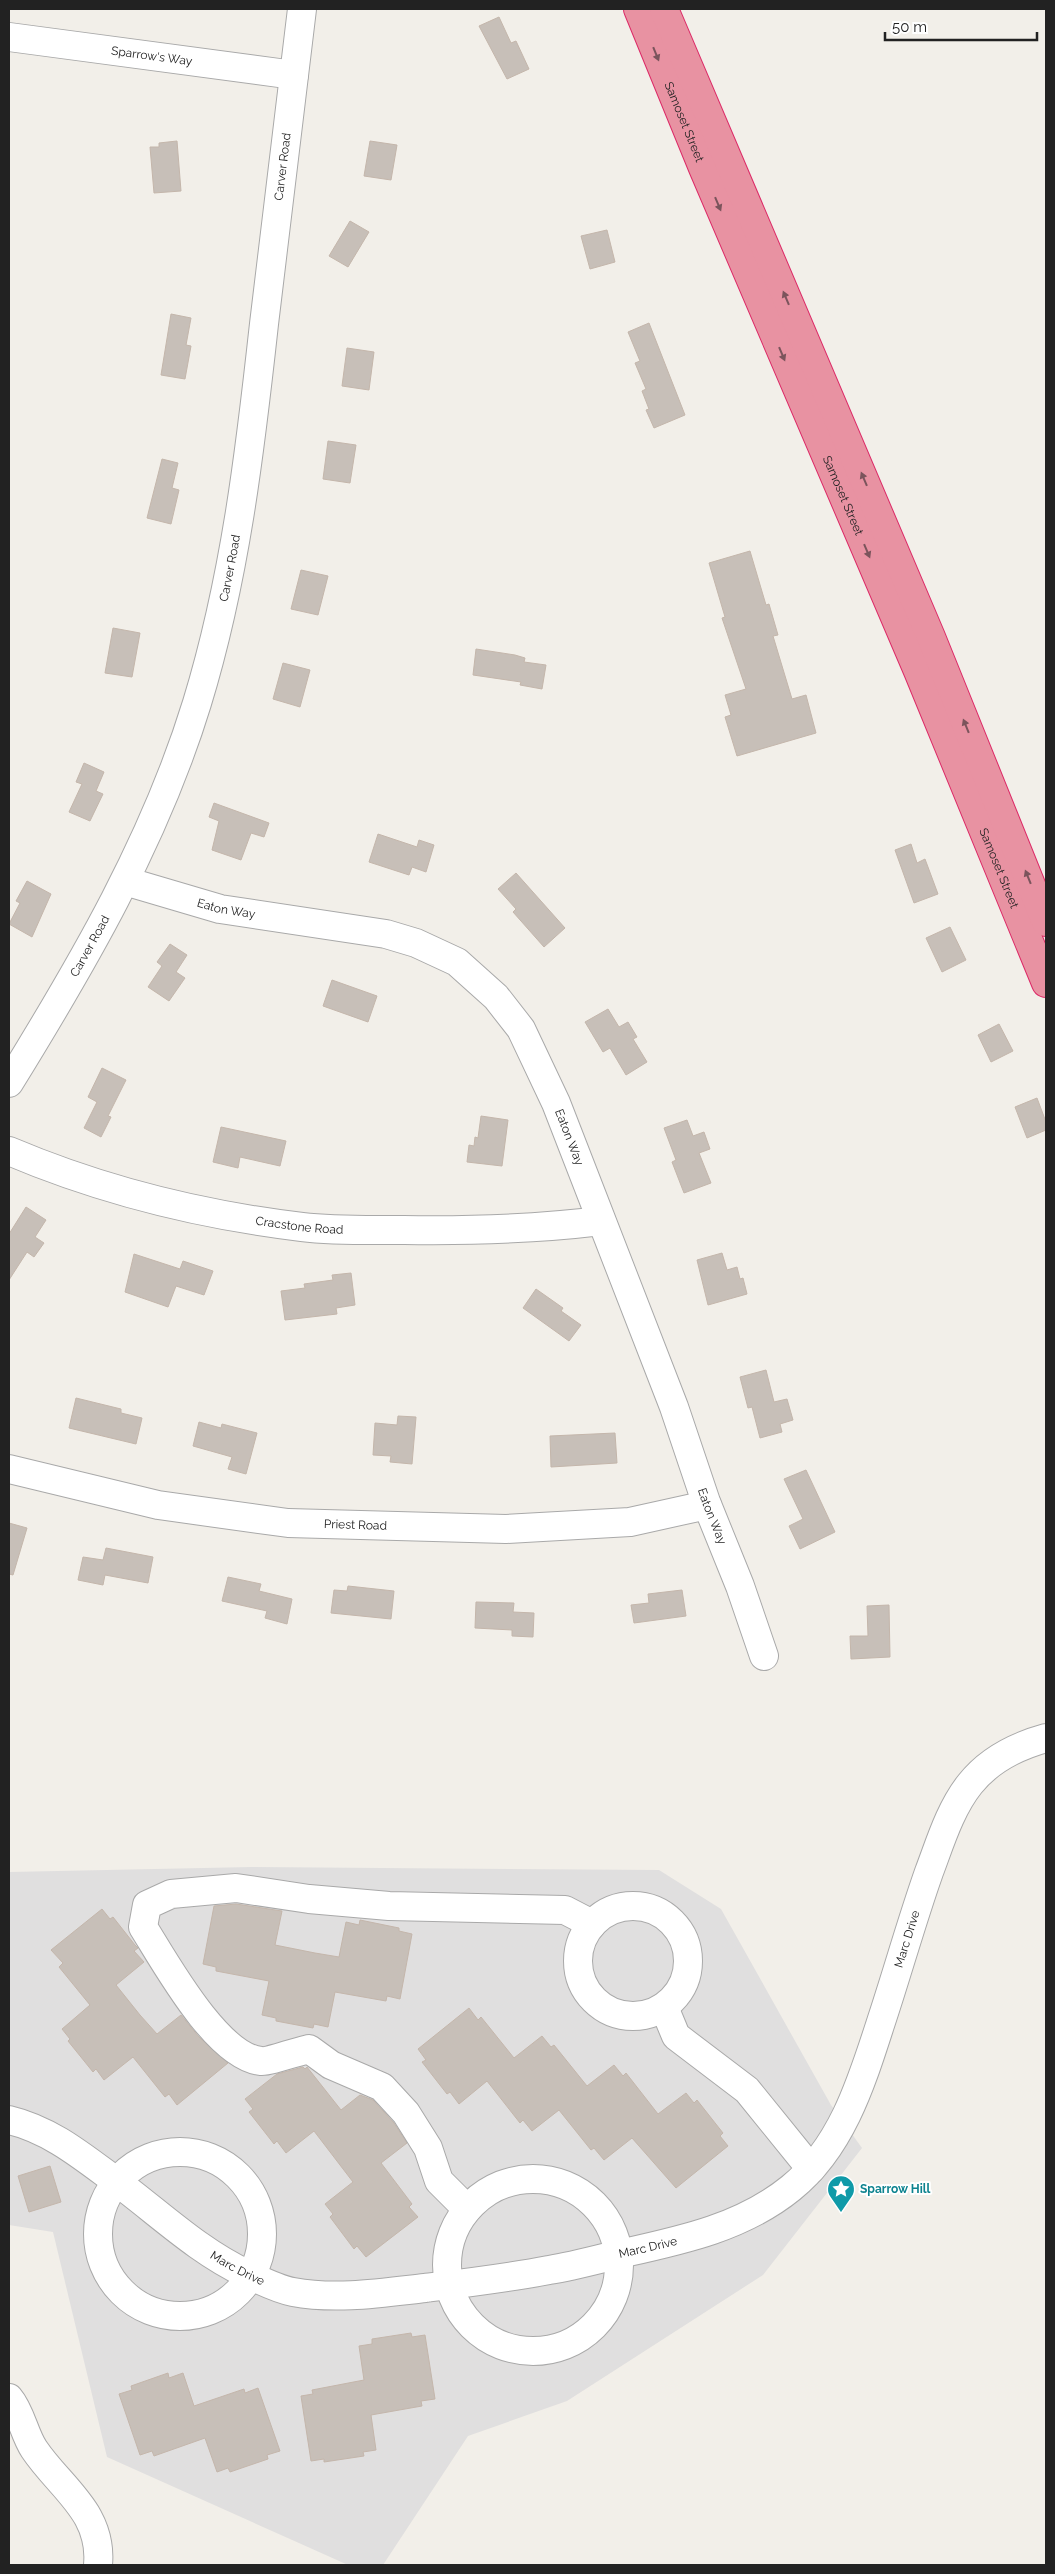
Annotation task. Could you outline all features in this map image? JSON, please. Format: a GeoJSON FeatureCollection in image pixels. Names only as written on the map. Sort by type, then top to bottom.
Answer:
{"type":"FeatureCollection","features":[{"type":"Feature","properties":{"kind":"highway","name":"Samoset Street"},"geometry":{"type":"LineString","coordinates":[[638,9],[703,168],[918,671],[1046,983]]}},
{"type":"Feature","properties":{"kind":"highway","name":"Samoset Street"},"geometry":{"type":"LineString","coordinates":[[664,9],[927,629],[1046,922]]}},
{"type":"Feature","properties":{"kind":"street","name":"Carver Road"},"geometry":{"type":"LineString","coordinates":[[9,1083],[83,962],[125,881],[175,768],[194,714],[213,648],[227,590],[250,457],[302,9]]}},
{"type":"Feature","properties":{"kind":"street","name":"Sparrow's Way"},"geometry":{"type":"LineString","coordinates":[[9,37],[294,75]]}},
{"type":"Feature","properties":{"kind":"street","name":"Eaton Way"},"geometry":{"type":"LineString","coordinates":[[125,881],[220,909],[386,934],[416,943],[456,962],[496,997],[521,1029],[556,1102],[674,1407],[707,1504],[740,1586],[764,1656]]}},
{"type":"Feature","properties":{"kind":"street","name":"Cracstone Road"},"geometry":{"type":"LineString","coordinates":[[9,1152],[61,1173],[182,1206],[302,1227],[469,1231],[554,1227],[601,1221]]}},
{"type":"Feature","properties":{"kind":"street","name":"Priest Road"},"geometry":{"type":"LineString","coordinates":[[9,1469],[158,1505],[288,1523],[506,1528],[630,1522],[707,1504]]}},
{"type":"Feature","properties":{"kind":"street","name":"Marc Drive"},"geometry":{"type":"LineString","coordinates":[[9,2120],[44,2133],[94,2163],[211,2255],[251,2276],[290,2292],[327,2296],[486,2282],[567,2267],[710,2232],[740,2220],[778,2198],[811,2169],[838,2132],[858,2093],[915,1913],[954,1808],[970,1784],[987,1768],[1006,1754],[1046,1738]]}},
{"type":"Feature","properties":{"kind":"street"},"geometry":{"type":"LineString","coordinates":[[467,2208],[439,2181],[428,2148],[406,2113],[382,2088],[331,2065],[309,2049],[262,2061],[234,2051],[190,2002],[143,1927],[147,1905],[171,1894],[236,1888],[309,1899],[389,1906],[565,1910],[592,1924]]}},
{"type":"Feature","properties":{"kind":"street"},"geometry":{"type":"LineString","coordinates":[[637,1906],[660,1914],[678,1930],[687,1953],[685,1977],[680,1988],[664,2007],[644,2015],[623,2016],[603,2008],[591,1997],[583,1984],[578,1963],[581,1942],[592,1924],[613,1910],[637,1906]]}},
{"type":"Feature","properties":{"kind":"street"},"geometry":{"type":"LineString","coordinates":[[664,2007],[676,2036],[747,2090],[811,2169]]}},
{"type":"Feature","properties":{"kind":"street"},"geometry":{"type":"LineString","coordinates":[[183,2152],[202,2155],[219,2162],[234,2173],[247,2187],[256,2203],[261,2222],[260,2250],[251,2276],[240,2291],[226,2302],[210,2311],[193,2316],[175,2317],[158,2314],[141,2307],[126,2296],[114,2283],[105,2267],[100,2250],[101,2214],[107,2197],[117,2182],[130,2169],[147,2159],[164,2154],[183,2152]]}},
{"type":"Feature","properties":{"kind":"street"},"geometry":{"type":"LineString","coordinates":[[525,2178],[554,2181],[568,2186],[587,2197],[603,2213],[613,2233],[619,2254],[618,2276],[613,2298],[602,2317],[587,2332],[575,2340],[548,2351],[526,2352],[512,2349],[485,2338],[468,2324],[460,2312],[448,2285],[446,2265],[448,2244],[467,2208],[483,2194],[503,2183],[525,2178]]}},
{"type":"Feature","properties":{"kind":"street"},"geometry":{"type":"LineString","coordinates":[[9,2398],[32,2447],[83,2506],[100,2547],[98,2565]]}},
{"type":"Feature","properties":{"kind":"shaded area"},"geometry":{"type":"Polygon","coordinates":[[[252,1867],[659,1870],[721,1909],[831,2105],[862,2148],[763,2275],[567,2401],[468,2436],[383,2565],[348,2565],[107,2457],[53,2232],[9,2225],[9,1872],[252,1867]]]}},
{"type":"Feature","properties":{"kind":"building"},"geometry":{"type":"Polygon","coordinates":[[[499,17],[511,43],[516,41],[529,69],[507,79],[479,26],[499,17]]]}},
{"type":"Feature","properties":{"kind":"building"},"geometry":{"type":"Polygon","coordinates":[[[177,141],[181,191],[154,193],[150,147],[159,147],[159,143],[177,141]]]}},
{"type":"Feature","properties":{"kind":"building"},"geometry":{"type":"Polygon","coordinates":[[[370,141],[397,145],[391,180],[364,176],[370,141]]]}},
{"type":"Feature","properties":{"kind":"building"},"geometry":{"type":"Polygon","coordinates":[[[350,221],[369,232],[348,267],[329,256],[350,221]]]}},
{"type":"Feature","properties":{"kind":"building"},"geometry":{"type":"Polygon","coordinates":[[[607,230],[615,262],[590,269],[581,236],[607,230]]]}},
{"type":"Feature","properties":{"kind":"building"},"geometry":{"type":"Polygon","coordinates":[[[171,314],[191,318],[186,345],[191,346],[185,379],[161,375],[171,314]]]}},
{"type":"Feature","properties":{"kind":"building"},"geometry":{"type":"Polygon","coordinates":[[[649,323],[685,415],[654,428],[646,410],[649,409],[642,391],[646,389],[635,363],[640,361],[628,332],[649,323]]]}},
{"type":"Feature","properties":{"kind":"building"},"geometry":{"type":"Polygon","coordinates":[[[347,348],[374,352],[369,390],[342,386],[347,348]]]}},
{"type":"Feature","properties":{"kind":"building"},"geometry":{"type":"Polygon","coordinates":[[[328,441],[356,445],[350,483],[323,479],[328,441]]]}},
{"type":"Feature","properties":{"kind":"building"},"geometry":{"type":"Polygon","coordinates":[[[162,459],[178,463],[172,488],[179,490],[171,524],[147,518],[162,459]]]}},
{"type":"Feature","properties":{"kind":"building"},"geometry":{"type":"Polygon","coordinates":[[[750,551],[766,605],[769,604],[778,635],[773,636],[792,699],[806,695],[816,733],[737,756],[725,717],[731,715],[725,695],[746,689],[722,618],[725,617],[709,563],[750,551]]]}},
{"type":"Feature","properties":{"kind":"building"},"geometry":{"type":"Polygon","coordinates":[[[301,570],[328,576],[318,615],[291,609],[301,570]]]}},
{"type":"Feature","properties":{"kind":"building"},"geometry":{"type":"Polygon","coordinates":[[[113,628],[140,633],[132,677],[105,673],[113,628]]]}},
{"type":"Feature","properties":{"kind":"building"},"geometry":{"type":"Polygon","coordinates":[[[476,649],[515,655],[525,658],[524,662],[546,665],[542,689],[520,685],[521,682],[473,675],[476,649]]]}},
{"type":"Feature","properties":{"kind":"building"},"geometry":{"type":"Polygon","coordinates":[[[283,663],[310,670],[300,707],[273,699],[283,663]]]}},
{"type":"Feature","properties":{"kind":"building"},"geometry":{"type":"Polygon","coordinates":[[[84,763],[104,772],[96,791],[103,794],[90,821],[69,812],[82,784],[76,782],[84,763]]]}},
{"type":"Feature","properties":{"kind":"building"},"geometry":{"type":"Polygon","coordinates":[[[214,803],[269,823],[264,837],[251,833],[241,860],[212,850],[219,821],[209,817],[214,803]]]}},
{"type":"Feature","properties":{"kind":"building"},"geometry":{"type":"Polygon","coordinates":[[[378,834],[417,847],[419,840],[434,845],[426,872],[412,867],[409,875],[369,862],[378,834]]]}},
{"type":"Feature","properties":{"kind":"building"},"geometry":{"type":"Polygon","coordinates":[[[911,844],[917,863],[925,859],[938,894],[914,903],[895,850],[911,844]]]}},
{"type":"Feature","properties":{"kind":"building"},"geometry":{"type":"Polygon","coordinates":[[[516,873],[565,928],[544,947],[513,912],[516,909],[498,889],[516,873]]]}},
{"type":"Feature","properties":{"kind":"building"},"geometry":{"type":"Polygon","coordinates":[[[27,881],[51,894],[32,937],[9,924],[20,903],[16,901],[27,881]]]}},
{"type":"Feature","properties":{"kind":"building"},"geometry":{"type":"Polygon","coordinates":[[[950,927],[966,960],[942,972],[926,938],[950,927]]]}},
{"type":"Feature","properties":{"kind":"building"},"geometry":{"type":"Polygon","coordinates":[[[170,944],[187,955],[176,972],[185,978],[169,1001],[148,987],[162,966],[157,962],[170,944]]]}},
{"type":"Feature","properties":{"kind":"building"},"geometry":{"type":"Polygon","coordinates":[[[332,980],[377,996],[368,1022],[323,1006],[332,980]]]}},
{"type":"Feature","properties":{"kind":"building"},"geometry":{"type":"Polygon","coordinates":[[[608,1009],[619,1027],[628,1022],[637,1037],[633,1039],[647,1062],[626,1075],[610,1048],[603,1052],[585,1022],[608,1009]]]}},
{"type":"Feature","properties":{"kind":"building"},"geometry":{"type":"Polygon","coordinates":[[[999,1024],[1013,1051],[991,1062],[978,1035],[999,1024]]]}},
{"type":"Feature","properties":{"kind":"building"},"geometry":{"type":"Polygon","coordinates":[[[102,1068],[126,1080],[108,1116],[111,1117],[101,1137],[84,1128],[97,1102],[88,1097],[102,1068]]]}},
{"type":"Feature","properties":{"kind":"building"},"geometry":{"type":"Polygon","coordinates":[[[1037,1098],[1046,1122],[1046,1130],[1027,1138],[1015,1107],[1037,1098]]]}},
{"type":"Feature","properties":{"kind":"building"},"geometry":{"type":"Polygon","coordinates":[[[481,1116],[508,1120],[502,1166],[467,1162],[469,1145],[474,1146],[475,1137],[478,1138],[481,1116]]]}},
{"type":"Feature","properties":{"kind":"building"},"geometry":{"type":"Polygon","coordinates":[[[687,1120],[693,1136],[704,1132],[710,1149],[699,1153],[711,1183],[684,1193],[672,1162],[676,1160],[664,1128],[687,1120]]]}},
{"type":"Feature","properties":{"kind":"building"},"geometry":{"type":"Polygon","coordinates":[[[221,1127],[286,1141],[280,1166],[240,1157],[238,1168],[213,1162],[221,1127]]]}},
{"type":"Feature","properties":{"kind":"building"},"geometry":{"type":"Polygon","coordinates":[[[26,1207],[46,1220],[35,1237],[44,1243],[34,1257],[27,1252],[9,1280],[9,1234],[26,1207]]]}},
{"type":"Feature","properties":{"kind":"building"},"geometry":{"type":"Polygon","coordinates":[[[722,1253],[727,1270],[737,1267],[740,1279],[743,1278],[747,1294],[708,1305],[697,1260],[722,1253]]]}},
{"type":"Feature","properties":{"kind":"building"},"geometry":{"type":"Polygon","coordinates":[[[134,1254],[180,1269],[183,1261],[213,1271],[204,1295],[176,1286],[168,1307],[125,1292],[134,1254]]]}},
{"type":"Feature","properties":{"kind":"building"},"geometry":{"type":"Polygon","coordinates":[[[351,1273],[355,1305],[336,1308],[337,1314],[285,1320],[281,1291],[305,1288],[304,1284],[333,1280],[332,1275],[351,1273]]]}},
{"type":"Feature","properties":{"kind":"building"},"geometry":{"type":"Polygon","coordinates":[[[536,1289],[563,1308],[561,1311],[581,1325],[569,1341],[523,1308],[536,1289]]]}},
{"type":"Feature","properties":{"kind":"building"},"geometry":{"type":"Polygon","coordinates":[[[766,1370],[774,1402],[787,1399],[793,1420],[780,1424],[782,1432],[760,1438],[752,1407],[748,1408],[740,1377],[766,1370]]]}},
{"type":"Feature","properties":{"kind":"building"},"geometry":{"type":"Polygon","coordinates":[[[76,1398],[121,1409],[121,1413],[142,1418],[136,1444],[69,1428],[76,1398]]]}},
{"type":"Feature","properties":{"kind":"building"},"geometry":{"type":"Polygon","coordinates":[[[398,1416],[416,1417],[412,1464],[390,1462],[391,1456],[373,1455],[375,1423],[397,1425],[398,1416]]]}},
{"type":"Feature","properties":{"kind":"building"},"geometry":{"type":"Polygon","coordinates":[[[199,1422],[221,1428],[222,1424],[257,1433],[246,1474],[228,1469],[232,1457],[193,1446],[199,1422]]]}},
{"type":"Feature","properties":{"kind":"building"},"geometry":{"type":"Polygon","coordinates":[[[615,1433],[617,1463],[551,1467],[550,1436],[615,1433]]]}},
{"type":"Feature","properties":{"kind":"building"},"geometry":{"type":"Polygon","coordinates":[[[806,1470],[835,1532],[800,1549],[789,1526],[803,1519],[784,1479],[806,1470]]]}},
{"type":"Feature","properties":{"kind":"building"},"geometry":{"type":"Polygon","coordinates":[[[9,1523],[27,1528],[13,1575],[9,1574],[9,1523]]]}},
{"type":"Feature","properties":{"kind":"building"},"geometry":{"type":"Polygon","coordinates":[[[106,1548],[153,1557],[148,1583],[105,1575],[103,1585],[78,1580],[83,1557],[103,1560],[106,1548]]]}},
{"type":"Feature","properties":{"kind":"building"},"geometry":{"type":"Polygon","coordinates":[[[228,1577],[261,1584],[259,1591],[292,1599],[287,1624],[265,1618],[267,1611],[222,1601],[228,1577]]]}},
{"type":"Feature","properties":{"kind":"building"},"geometry":{"type":"Polygon","coordinates":[[[348,1586],[394,1591],[391,1619],[331,1613],[334,1590],[347,1591],[348,1586]]]}},
{"type":"Feature","properties":{"kind":"building"},"geometry":{"type":"Polygon","coordinates":[[[682,1590],[686,1616],[634,1623],[631,1605],[649,1603],[648,1594],[682,1590]]]}},
{"type":"Feature","properties":{"kind":"building"},"geometry":{"type":"Polygon","coordinates":[[[476,1602],[514,1603],[513,1612],[534,1613],[533,1637],[512,1636],[512,1630],[475,1628],[476,1602]]]}},
{"type":"Feature","properties":{"kind":"building"},"geometry":{"type":"Polygon","coordinates":[[[889,1605],[890,1657],[851,1659],[850,1636],[868,1636],[867,1606],[889,1605]]]}},
{"type":"Feature","properties":{"kind":"building"},"geometry":{"type":"Polygon","coordinates":[[[236,1904],[282,1911],[275,1945],[315,1953],[339,1957],[346,1922],[359,1925],[360,1920],[399,1928],[399,1931],[412,1934],[400,1999],[387,1996],[386,2001],[335,1992],[328,2027],[314,2024],[313,2028],[276,2021],[276,2018],[262,2015],[269,1981],[216,1971],[216,1967],[203,1964],[214,1906],[236,1904]]]}},
{"type":"Feature","properties":{"kind":"building"},"geometry":{"type":"Polygon","coordinates":[[[102,1909],[110,1919],[113,1917],[138,1948],[134,1951],[144,1962],[116,1985],[140,2015],[157,2034],[181,2015],[199,2037],[228,2063],[177,2105],[169,2094],[165,2097],[133,2057],[104,2080],[96,2069],[93,2072],[68,2041],[70,2039],[62,2029],[90,2005],[59,1967],[63,1963],[51,1950],[102,1909]]]}},
{"type":"Feature","properties":{"kind":"building"},"geometry":{"type":"Polygon","coordinates":[[[469,2008],[478,2020],[481,2017],[514,2058],[542,2036],[551,2047],[554,2045],[587,2086],[614,2065],[623,2076],[626,2073],[658,2114],[686,2093],[694,2103],[697,2100],[723,2133],[720,2136],[728,2146],[676,2188],[632,2138],[604,2160],[594,2148],[591,2150],[559,2110],[532,2131],[523,2120],[520,2123],[487,2081],[459,2104],[450,2092],[447,2094],[422,2062],[426,2060],[418,2049],[469,2008]]]}},
{"type":"Feature","properties":{"kind":"building"},"geometry":{"type":"Polygon","coordinates":[[[303,2067],[305,2069],[307,2067],[341,2110],[360,2095],[373,2100],[394,2123],[407,2143],[381,2163],[412,2204],[409,2207],[418,2217],[366,2257],[357,2246],[354,2249],[330,2217],[333,2214],[325,2204],[353,2182],[314,2131],[286,2153],[277,2141],[274,2144],[249,2112],[253,2109],[245,2099],[277,2074],[303,2067]]]}},
{"type":"Feature","properties":{"kind":"building"},"geometry":{"type":"Polygon","coordinates":[[[50,2166],[61,2202],[29,2212],[18,2176],[50,2166]]]}},
{"type":"Feature","properties":{"kind":"building"},"geometry":{"type":"Polygon","coordinates":[[[411,2333],[412,2337],[425,2335],[435,2399],[421,2401],[422,2406],[371,2415],[376,2450],[363,2452],[364,2456],[324,2462],[324,2459],[311,2461],[301,2396],[313,2394],[312,2390],[364,2380],[359,2346],[372,2344],[372,2339],[411,2333]]]}},
{"type":"Feature","properties":{"kind":"building"},"geometry":{"type":"Polygon","coordinates":[[[168,2373],[169,2378],[183,2373],[194,2406],[244,2389],[245,2393],[258,2388],[280,2451],[267,2455],[268,2459],[230,2472],[228,2468],[217,2472],[205,2438],[154,2456],[152,2451],[140,2455],[119,2394],[132,2390],[131,2386],[168,2373]]]}},
{"type":"Feature","properties":{"kind":"place","name":"Sparrow Hill"},"geometry":{"type":"Point","coordinates":[841,2213]}}]}
